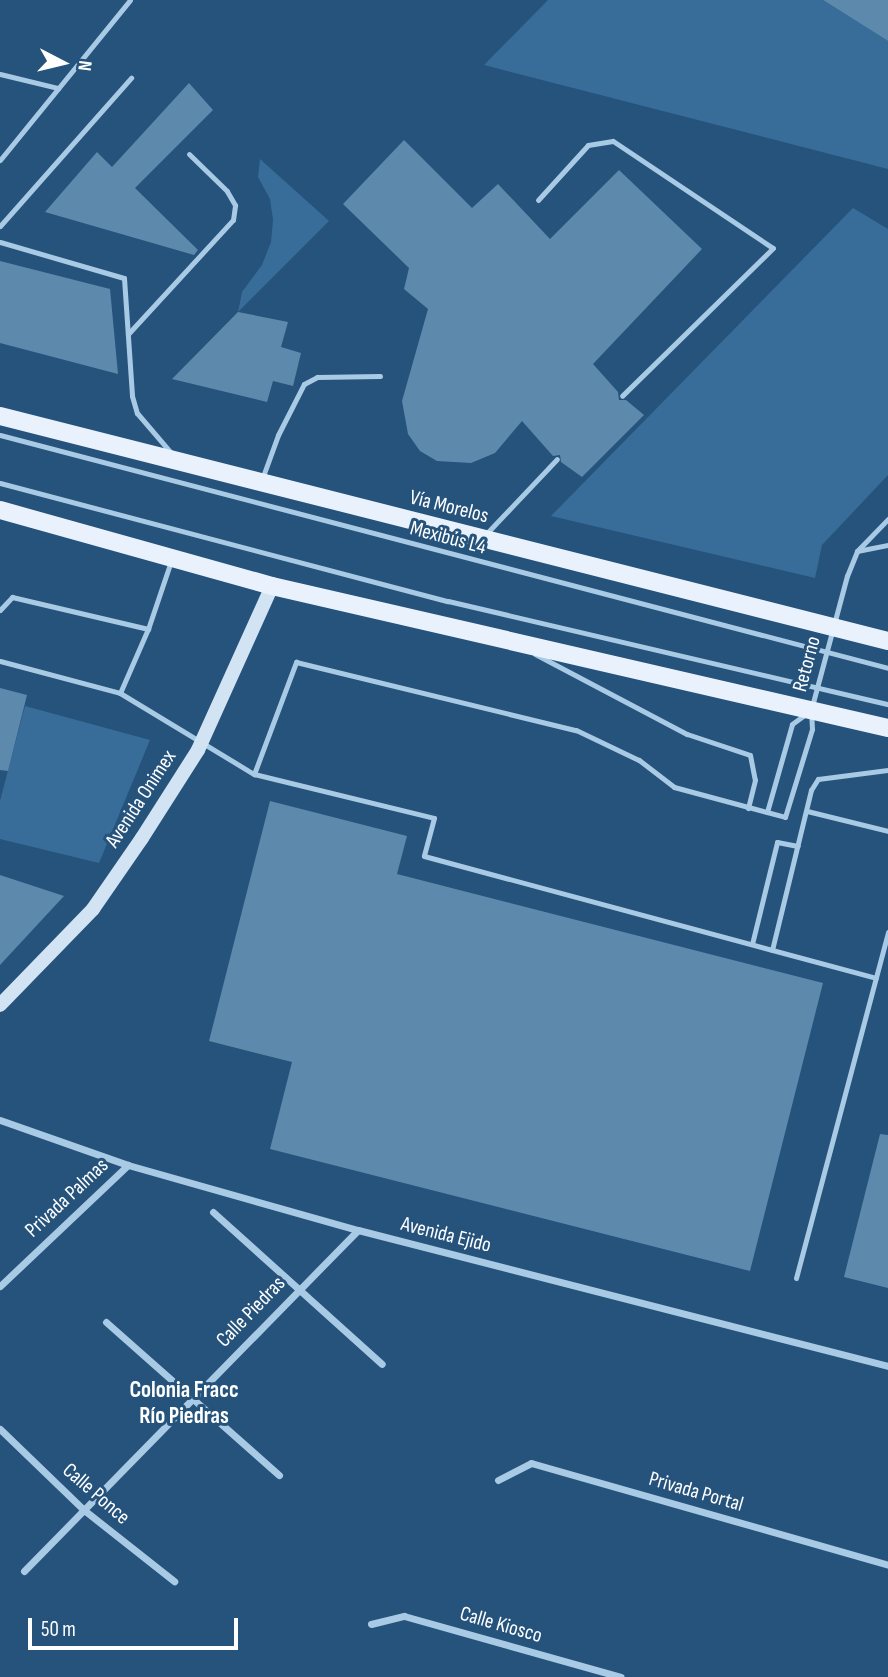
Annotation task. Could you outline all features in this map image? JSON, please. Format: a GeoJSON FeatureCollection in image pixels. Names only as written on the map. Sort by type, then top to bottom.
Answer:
{"type":"FeatureCollection","features":[{"type":"Feature","properties":{"kind":"main road","name":"Vía Morelos"},"geometry":{"type":"LineString","coordinates":[[0,416],[888,640]]}},
{"type":"Feature","properties":{"kind":"main road"},"geometry":{"type":"LineString","coordinates":[[0,510],[272,586],[888,728]]}},
{"type":"Feature","properties":{"kind":"street","name":"Avenida Onimex"},"geometry":{"type":"LineString","coordinates":[[0,1005],[93,909],[203,740],[272,586]]}},
{"type":"Feature","properties":{"kind":"street","name":"Avenida Ejido"},"geometry":{"type":"LineString","coordinates":[[0,1120],[128,1165],[358,1230],[886,1363]]}},
{"type":"Feature","properties":{"kind":"street","name":"Privada Palmas"},"geometry":{"type":"LineString","coordinates":[[0,1286],[128,1165]]}},
{"type":"Feature","properties":{"kind":"street"},"geometry":{"type":"LineString","coordinates":[[213,1212],[382,1364]]}},
{"type":"Feature","properties":{"kind":"street","name":"Calle Piedras"},"geometry":{"type":"LineString","coordinates":[[24,1572],[358,1230]]}},
{"type":"Feature","properties":{"kind":"street"},"geometry":{"type":"LineString","coordinates":[[107,1322],[279,1475]]}},
{"type":"Feature","properties":{"kind":"street","name":"Calle Ponce"},"geometry":{"type":"LineString","coordinates":[[0,1429],[84,1510],[174,1581]]}},
{"type":"Feature","properties":{"kind":"street","name":"Privada Portal"},"geometry":{"type":"LineString","coordinates":[[498,1480],[531,1464],[888,1565]]}},
{"type":"Feature","properties":{"kind":"street","name":"Calle Kiosco"},"geometry":{"type":"LineString","coordinates":[[371,1624],[404,1616],[621,1677]]}},
{"type":"Feature","properties":{"kind":"lane"},"geometry":{"type":"LineString","coordinates":[[0,160],[130,0]]}},
{"type":"Feature","properties":{"kind":"lane"},"geometry":{"type":"LineString","coordinates":[[0,74],[58,88]]}},
{"type":"Feature","properties":{"kind":"lane"},"geometry":{"type":"LineString","coordinates":[[0,226],[131,78]]}},
{"type":"Feature","properties":{"kind":"lane"},"geometry":{"type":"LineString","coordinates":[[538,200],[588,145],[613,141],[773,248],[622,396]]}},
{"type":"Feature","properties":{"kind":"lane"},"geometry":{"type":"LineString","coordinates":[[128,334],[233,220],[235,205],[227,191],[189,154]]}},
{"type":"Feature","properties":{"kind":"lane"},"geometry":{"type":"LineString","coordinates":[[0,242],[124,278],[137,413],[180,463]]}},
{"type":"Feature","properties":{"kind":"lane"},"geometry":{"type":"LineString","coordinates":[[261,483],[278,435],[304,384],[317,377],[380,376]]}},
{"type":"Feature","properties":{"kind":"lane","name":"Mexibús L4"},"geometry":{"type":"LineString","coordinates":[[0,435],[888,668]]}},
{"type":"Feature","properties":{"kind":"lane"},"geometry":{"type":"LineString","coordinates":[[482,539],[557,459]]}},
{"type":"Feature","properties":{"kind":"lane"},"geometry":{"type":"LineString","coordinates":[[0,483],[448,601],[888,704]]}},
{"type":"Feature","properties":{"kind":"lane"},"geometry":{"type":"LineString","coordinates":[[857,551],[888,519]]}},
{"type":"Feature","properties":{"kind":"lane"},"geometry":{"type":"LineString","coordinates":[[857,551],[888,545]]}},
{"type":"Feature","properties":{"kind":"lane","name":"Retorno"},"geometry":{"type":"LineString","coordinates":[[767,812],[785,817],[812,729],[811,710],[816,688],[857,551]]}},
{"type":"Feature","properties":{"kind":"lane"},"geometry":{"type":"LineString","coordinates":[[120,693],[148,629],[172,558]]}},
{"type":"Feature","properties":{"kind":"lane"},"geometry":{"type":"LineString","coordinates":[[0,610],[12,597],[148,629]]}},
{"type":"Feature","properties":{"kind":"lane"},"geometry":{"type":"LineString","coordinates":[[514,642],[687,734],[750,755],[755,780],[748,808]]}},
{"type":"Feature","properties":{"kind":"lane"},"geometry":{"type":"LineString","coordinates":[[0,661],[120,693],[203,740],[254,774],[434,818],[425,856],[876,978]]}},
{"type":"Feature","properties":{"kind":"lane"},"geometry":{"type":"LineString","coordinates":[[254,774],[296,662],[576,730],[639,760],[674,787],[767,812],[792,724],[811,710]]}},
{"type":"Feature","properties":{"kind":"lane"},"geometry":{"type":"LineString","coordinates":[[772,950],[811,790],[820,778],[888,770]]}},
{"type":"Feature","properties":{"kind":"lane"},"geometry":{"type":"LineString","coordinates":[[807,811],[888,831]]}},
{"type":"Feature","properties":{"kind":"lane"},"geometry":{"type":"LineString","coordinates":[[752,944],[777,842],[798,846]]}},
{"type":"Feature","properties":{"kind":"lane"},"geometry":{"type":"LineString","coordinates":[[796,1278],[888,932]]}},
{"type":"Feature","properties":{"kind":"shaded area"},"geometry":{"type":"Polygon","coordinates":[[[548,0],[823,0],[888,41],[888,169],[484,65],[548,0]]]}},
{"type":"Feature","properties":{"kind":"shaded area"},"geometry":{"type":"Polygon","coordinates":[[[260,159],[329,221],[238,312],[242,292],[262,265],[271,242],[273,220],[270,199],[258,177],[260,159]]]}},
{"type":"Feature","properties":{"kind":"shaded area"},"geometry":{"type":"Polygon","coordinates":[[[853,208],[888,229],[888,475],[822,545],[815,578],[551,516],[853,208]]]}},
{"type":"Feature","properties":{"kind":"shaded area"},"geometry":{"type":"Polygon","coordinates":[[[25,706],[150,740],[99,863],[0,839],[0,801],[25,706]]]}},
{"type":"Feature","properties":{"kind":"building"},"geometry":{"type":"Polygon","coordinates":[[[823,0],[888,0],[888,41],[823,0]]]}},
{"type":"Feature","properties":{"kind":"building"},"geometry":{"type":"Polygon","coordinates":[[[189,83],[213,110],[135,188],[198,250],[194,255],[45,212],[97,152],[112,167],[189,83]]]}},
{"type":"Feature","properties":{"kind":"building"},"geometry":{"type":"Polygon","coordinates":[[[404,140],[472,208],[498,184],[550,239],[619,170],[702,249],[593,364],[618,392],[619,400],[626,400],[644,415],[582,477],[561,462],[560,455],[553,456],[522,421],[495,453],[471,463],[437,461],[420,451],[408,434],[402,401],[428,309],[404,289],[409,268],[343,204],[404,140]]]}},
{"type":"Feature","properties":{"kind":"building"},"geometry":{"type":"Polygon","coordinates":[[[0,261],[110,289],[118,374],[0,343],[0,261]]]}},
{"type":"Feature","properties":{"kind":"building"},"geometry":{"type":"Polygon","coordinates":[[[238,312],[288,322],[281,347],[301,353],[293,386],[273,381],[267,402],[172,379],[238,312]]]}},
{"type":"Feature","properties":{"kind":"building"},"geometry":{"type":"Polygon","coordinates":[[[0,688],[27,695],[8,771],[0,770],[0,688]]]}},
{"type":"Feature","properties":{"kind":"building"},"geometry":{"type":"Polygon","coordinates":[[[270,801],[407,836],[397,874],[823,983],[750,1271],[270,1149],[292,1062],[209,1041],[270,801]]]}},
{"type":"Feature","properties":{"kind":"building"},"geometry":{"type":"Polygon","coordinates":[[[0,875],[64,896],[0,965],[0,875]]]}},
{"type":"Feature","properties":{"kind":"building"},"geometry":{"type":"Polygon","coordinates":[[[880,1134],[888,1135],[888,1288],[844,1277],[880,1134]]]}},
{"type":"Feature","properties":{"kind":"district","name":"Colonia Fracc Río Piedras"},"geometry":{"type":"Point","coordinates":[184,1403]}}]}
